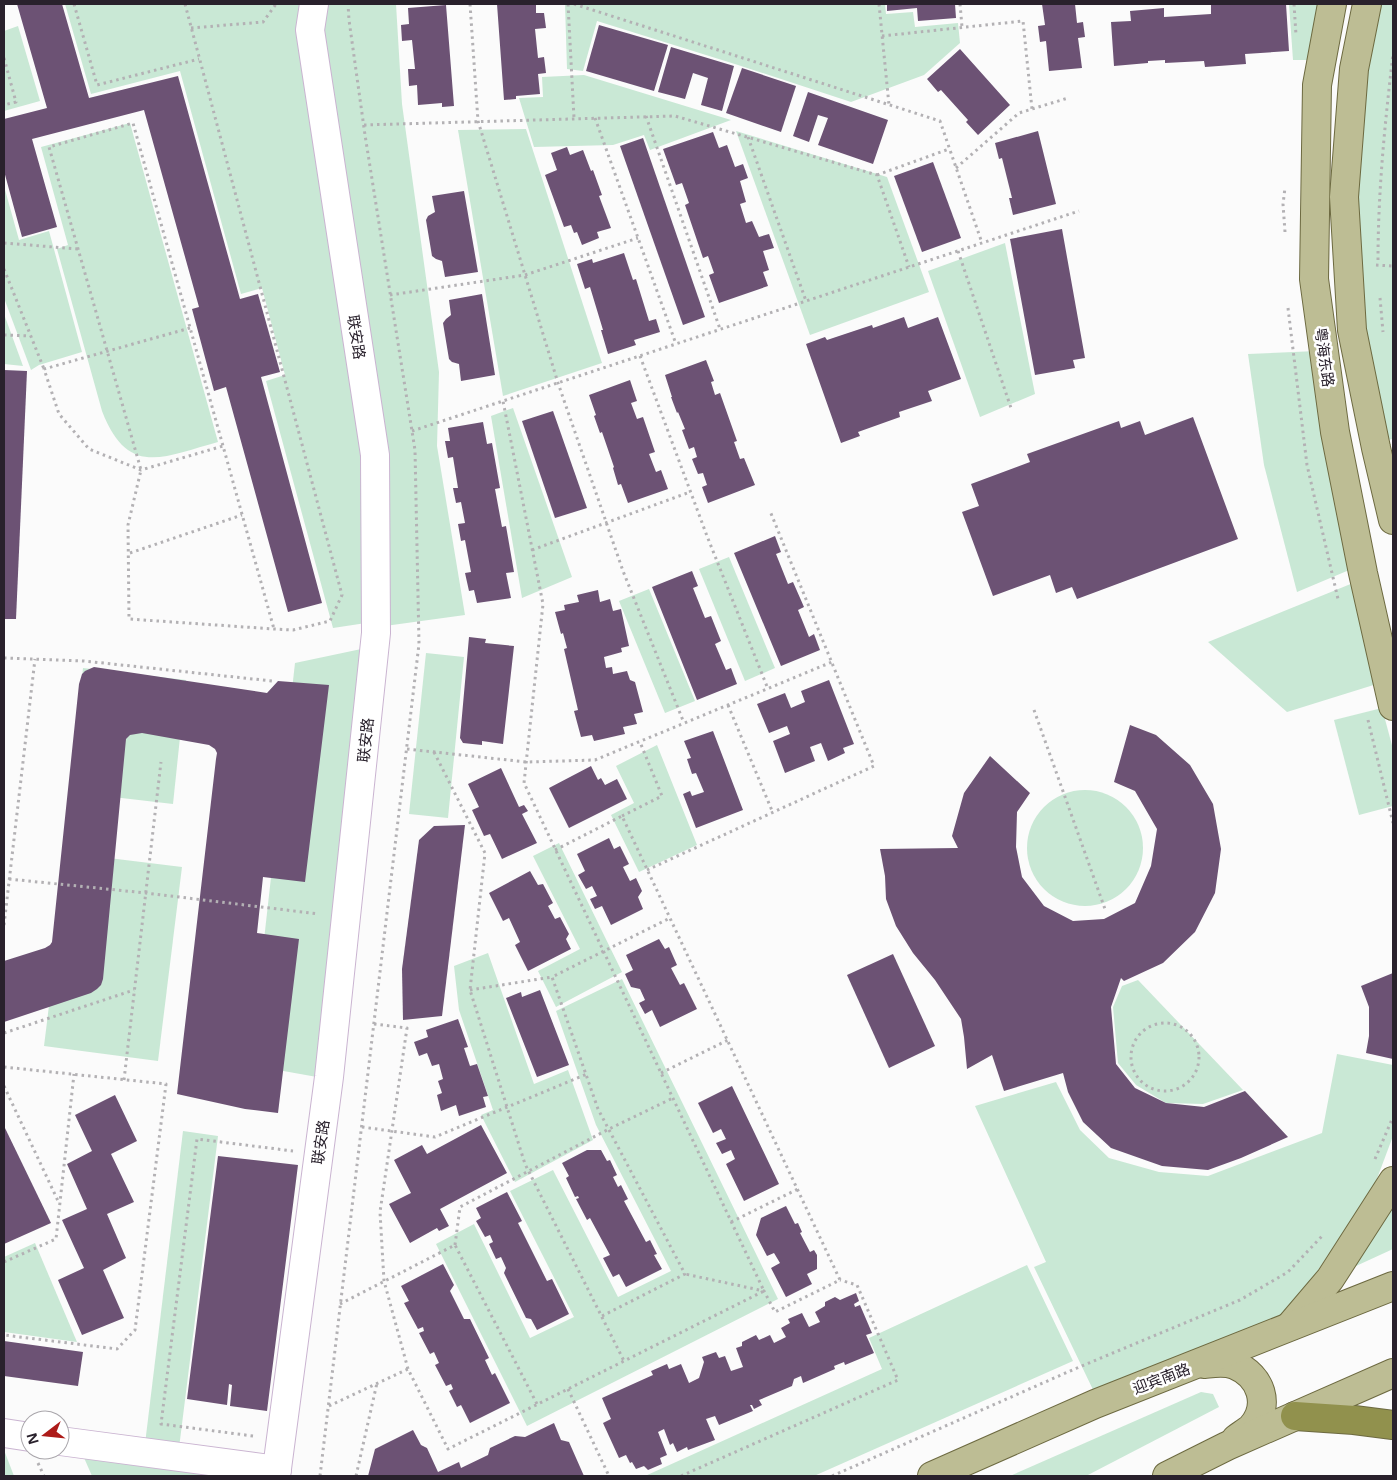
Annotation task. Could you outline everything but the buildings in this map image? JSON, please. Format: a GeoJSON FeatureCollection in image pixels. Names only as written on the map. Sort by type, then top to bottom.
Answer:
{"type":"FeatureCollection","features":[{"type":"Feature","properties":{"kind":"highway"},"geometry":{"type":"LineString","coordinates":[[1295,1416],[1393,1425]]}},
{"type":"Feature","properties":{"kind":"main road","name":"粤海东路"},"geometry":{"type":"LineString","coordinates":[[1332,4],[1317,85],[1314,279],[1335,432],[1363,573],[1393,706]]}},
{"type":"Feature","properties":{"kind":"main road","name":"粤海东路"},"geometry":{"type":"LineString","coordinates":[[1368,4],[1354,69],[1344,197],[1352,330],[1393,520]]}},
{"type":"Feature","properties":{"kind":"main road"},"geometry":{"type":"LineString","coordinates":[[1288,1328],[1330,1279],[1382,1174]]}},
{"type":"Feature","properties":{"kind":"main road","name":"迎宾南路"},"geometry":{"type":"LineString","coordinates":[[932,1476],[1095,1404],[1393,1286]]}},
{"type":"Feature","properties":{"kind":"main road"},"geometry":{"type":"LineString","coordinates":[[1194,1365],[1220,1362],[1234,1365],[1246,1371],[1256,1381],[1262,1396],[1261,1411],[1252,1426],[1227,1446]]}},
{"type":"Feature","properties":{"kind":"main road"},"geometry":{"type":"LineString","coordinates":[[1167,1476],[1227,1446],[1393,1373]]}},
{"type":"Feature","properties":{"kind":"street","name":"联安路"},"geometry":{"type":"LineString","coordinates":[[276,1473],[329,1077],[376,632],[374,455],[310,30],[314,4]]}},
{"type":"Feature","properties":{"kind":"street"},"geometry":{"type":"LineString","coordinates":[[4,1433],[20,1435]]}},
{"type":"Feature","properties":{"kind":"street"},"geometry":{"type":"LineString","coordinates":[[70,1442],[276,1473]]}},
{"type":"Feature","properties":{"kind":"path"},"geometry":{"type":"LineString","coordinates":[[74,4],[97,85],[199,59]]}},
{"type":"Feature","properties":{"kind":"path"},"geometry":{"type":"LineString","coordinates":[[185,4],[342,595],[330,621],[293,630],[129,619],[130,553],[128,526],[141,470],[49,147],[133,123],[274,628]]}},
{"type":"Feature","properties":{"kind":"path"},"geometry":{"type":"LineString","coordinates":[[191,28],[263,22],[276,4]]}},
{"type":"Feature","properties":{"kind":"path"},"geometry":{"type":"LineString","coordinates":[[470,4],[478,121],[558,383],[623,571],[684,723]]}},
{"type":"Feature","properties":{"kind":"path"},"geometry":{"type":"LineString","coordinates":[[568,4],[574,118]]}},
{"type":"Feature","properties":{"kind":"path"},"geometry":{"type":"LineString","coordinates":[[574,4],[940,121],[982,243]]}},
{"type":"Feature","properties":{"kind":"path"},"geometry":{"type":"LineString","coordinates":[[879,4],[889,105]]}},
{"type":"Feature","properties":{"kind":"path"},"geometry":{"type":"LineString","coordinates":[[960,4],[962,28]]}},
{"type":"Feature","properties":{"kind":"path"},"geometry":{"type":"LineString","coordinates":[[882,36],[1023,21],[1032,109]]}},
{"type":"Feature","properties":{"kind":"path"},"geometry":{"type":"LineString","coordinates":[[1378,265],[1378,222],[1386,113],[1393,54]]}},
{"type":"Feature","properties":{"kind":"path"},"geometry":{"type":"LineString","coordinates":[[4,58],[16,102],[4,105]]}},
{"type":"Feature","properties":{"kind":"path"},"geometry":{"type":"LineString","coordinates":[[956,168],[1019,113],[1068,98]]}},
{"type":"Feature","properties":{"kind":"path"},"geometry":{"type":"LineString","coordinates":[[646,116],[720,329]]}},
{"type":"Feature","properties":{"kind":"path"},"geometry":{"type":"LineString","coordinates":[[364,125],[675,116],[877,175],[949,149]]}},
{"type":"Feature","properties":{"kind":"path"},"geometry":{"type":"LineString","coordinates":[[595,118],[676,344]]}},
{"type":"Feature","properties":{"kind":"path"},"geometry":{"type":"LineString","coordinates":[[748,137],[806,301]]}},
{"type":"Feature","properties":{"kind":"path"},"geometry":{"type":"LineString","coordinates":[[877,175],[909,267]]}},
{"type":"Feature","properties":{"kind":"path"},"geometry":{"type":"LineString","coordinates":[[412,431],[1079,212]]}},
{"type":"Feature","properties":{"kind":"path"},"geometry":{"type":"LineString","coordinates":[[390,295],[525,275],[638,238]]}},
{"type":"Feature","properties":{"kind":"path"},"geometry":{"type":"LineString","coordinates":[[4,243],[78,249]]}},
{"type":"Feature","properties":{"kind":"path"},"geometry":{"type":"LineString","coordinates":[[958,251],[1012,411]]}},
{"type":"Feature","properties":{"kind":"path"},"geometry":{"type":"LineString","coordinates":[[4,269],[44,369],[59,414],[89,449],[141,470],[223,446]]}},
{"type":"Feature","properties":{"kind":"path"},"geometry":{"type":"LineString","coordinates":[[1380,294],[1383,333]]}},
{"type":"Feature","properties":{"kind":"path"},"geometry":{"type":"LineString","coordinates":[[44,369],[190,328]]}},
{"type":"Feature","properties":{"kind":"path"},"geometry":{"type":"LineString","coordinates":[[4,335],[30,336]]}},
{"type":"Feature","properties":{"kind":"path"},"geometry":{"type":"LineString","coordinates":[[640,356],[706,536],[768,689]]}},
{"type":"Feature","properties":{"kind":"path"},"geometry":{"type":"LineString","coordinates":[[503,401],[542,604],[524,783],[775,1312],[840,1280],[858,1285],[898,1380],[681,1476]]}},
{"type":"Feature","properties":{"kind":"path"},"geometry":{"type":"LineString","coordinates":[[532,550],[690,492]]}},
{"type":"Feature","properties":{"kind":"path"},"geometry":{"type":"LineString","coordinates":[[647,870],[874,766],[770,511]]}},
{"type":"Feature","properties":{"kind":"path"},"geometry":{"type":"LineString","coordinates":[[130,553],[242,515]]}},
{"type":"Feature","properties":{"kind":"path"},"geometry":{"type":"LineString","coordinates":[[4,658],[136,666],[272,681]]}},
{"type":"Feature","properties":{"kind":"path"},"geometry":{"type":"LineString","coordinates":[[4,926],[35,659]]}},
{"type":"Feature","properties":{"kind":"path"},"geometry":{"type":"LineString","coordinates":[[407,748],[526,762],[596,760],[832,662]]}},
{"type":"Feature","properties":{"kind":"path"},"geometry":{"type":"LineString","coordinates":[[728,706],[773,813]]}},
{"type":"Feature","properties":{"kind":"path"},"geometry":{"type":"LineString","coordinates":[[1034,710],[1105,909]]}},
{"type":"Feature","properties":{"kind":"path"},"geometry":{"type":"LineString","coordinates":[[555,850],[662,796],[640,742]]}},
{"type":"Feature","properties":{"kind":"path"},"geometry":{"type":"LineString","coordinates":[[434,752],[485,852],[470,990],[525,1164],[624,1361]]}},
{"type":"Feature","properties":{"kind":"path"},"geometry":{"type":"LineString","coordinates":[[124,1080],[161,762]]}},
{"type":"Feature","properties":{"kind":"path"},"geometry":{"type":"LineString","coordinates":[[622,816],[840,1280]]}},
{"type":"Feature","properties":{"kind":"path"},"geometry":{"type":"LineString","coordinates":[[9,879],[307,912]]}},
{"type":"Feature","properties":{"kind":"path"},"geometry":{"type":"LineString","coordinates":[[318,924],[320,914]]}},
{"type":"Feature","properties":{"kind":"path"},"geometry":{"type":"LineString","coordinates":[[470,990],[552,977],[670,918]]}},
{"type":"Feature","properties":{"kind":"path"},"geometry":{"type":"LineString","coordinates":[[552,977],[598,1109],[685,1274]]}},
{"type":"Feature","properties":{"kind":"path"},"geometry":{"type":"LineString","coordinates":[[4,1033],[134,990]]}},
{"type":"Feature","properties":{"kind":"path"},"geometry":{"type":"LineString","coordinates":[[1162,1023],[1172,1024],[1182,1028],[1197,1044],[1199,1054],[1198,1066],[1194,1077],[1186,1085],[1175,1090],[1153,1089],[1143,1083],[1136,1074],[1132,1063],[1132,1051],[1142,1032],[1151,1026],[1162,1023]]}},
{"type":"Feature","properties":{"kind":"path"},"geometry":{"type":"LineString","coordinates":[[374,1024],[407,1028],[380,1212],[384,1282],[408,1369],[448,1449],[764,1291]]}},
{"type":"Feature","properties":{"kind":"path"},"geometry":{"type":"LineString","coordinates":[[661,1073],[728,1040]]}},
{"type":"Feature","properties":{"kind":"path"},"geometry":{"type":"LineString","coordinates":[[4,1067],[166,1084],[135,1330],[117,1349],[4,1335]]}},
{"type":"Feature","properties":{"kind":"path"},"geometry":{"type":"LineString","coordinates":[[4,1262],[56,1239],[74,1074]]}},
{"type":"Feature","properties":{"kind":"path"},"geometry":{"type":"LineString","coordinates":[[362,1127],[435,1137],[587,1074]]}},
{"type":"Feature","properties":{"kind":"path"},"geometry":{"type":"LineString","coordinates":[[4,1086],[60,1204]]}},
{"type":"Feature","properties":{"kind":"path"},"geometry":{"type":"LineString","coordinates":[[537,1404],[455,1245],[460,1207],[609,1129],[673,1098]]}},
{"type":"Feature","properties":{"kind":"path"},"geometry":{"type":"LineString","coordinates":[[1382,1174],[1393,1117]]}},
{"type":"Feature","properties":{"kind":"path"},"geometry":{"type":"LineString","coordinates":[[281,1440],[161,1424],[197,1139],[318,1154]]}},
{"type":"Feature","properties":{"kind":"path"},"geometry":{"type":"LineString","coordinates":[[731,1222],[798,1189]]}},
{"type":"Feature","properties":{"kind":"path"},"geometry":{"type":"LineString","coordinates":[[832,1476],[1077,1368],[1240,1300],[1288,1272],[1325,1232]]}},
{"type":"Feature","properties":{"kind":"path"},"geometry":{"type":"LineString","coordinates":[[340,1304],[455,1245]]}},
{"type":"Feature","properties":{"kind":"path"},"geometry":{"type":"LineString","coordinates":[[602,1316],[685,1274],[764,1291]]}},
{"type":"Feature","properties":{"kind":"path"},"geometry":{"type":"LineString","coordinates":[[328,1406],[408,1369]]}},
{"type":"Feature","properties":{"kind":"path"},"geometry":{"type":"LineString","coordinates":[[356,1476],[377,1383]]}},
{"type":"Feature","properties":{"kind":"path"},"geometry":{"type":"LineString","coordinates":[[568,1389],[609,1476]]}},
{"type":"Feature","properties":{"kind":"green space"},"geometry":{"type":"Polygon","coordinates":[[[65,4],[305,4],[366,454],[366,623],[333,628],[266,381],[285,375],[262,288],[241,294],[180,71],[91,94],[65,4]]]}},
{"type":"Feature","properties":{"kind":"green space"},"geometry":{"type":"Polygon","coordinates":[[[323,4],[396,4],[402,104],[439,372],[437,446],[465,615],[385,626],[319,31],[323,4]]]}},
{"type":"Feature","properties":{"kind":"green space"},"geometry":{"type":"Polygon","coordinates":[[[565,4],[885,4],[886,14],[913,12],[915,27],[958,23],[960,43],[924,75],[851,102],[597,21],[583,71],[567,69],[565,4]]]}},
{"type":"Feature","properties":{"kind":"green space"},"geometry":{"type":"Polygon","coordinates":[[[1289,4],[1324,4],[1314,60],[1293,60],[1289,4]]]}},
{"type":"Feature","properties":{"kind":"green space"},"geometry":{"type":"Polygon","coordinates":[[[1375,4],[1393,4],[1393,439],[1382,441],[1358,331],[1349,200],[1375,4]]]}},
{"type":"Feature","properties":{"kind":"green space"},"geometry":{"type":"Polygon","coordinates":[[[18,26],[40,101],[4,111],[4,31],[18,26]]]}},
{"type":"Feature","properties":{"kind":"green space"},"geometry":{"type":"Polygon","coordinates":[[[584,75],[731,120],[650,150],[644,135],[613,145],[534,147],[519,98],[543,97],[542,77],[584,75]]]}},
{"type":"Feature","properties":{"kind":"green space"},"geometry":{"type":"Polygon","coordinates":[[[130,123],[218,442],[164,456],[149,457],[136,454],[123,446],[112,432],[102,411],[57,249],[68,245],[41,147],[130,123]]]}},
{"type":"Feature","properties":{"kind":"green space"},"geometry":{"type":"Polygon","coordinates":[[[526,129],[602,363],[503,396],[458,130],[526,129]]]}},
{"type":"Feature","properties":{"kind":"green space"},"geometry":{"type":"Polygon","coordinates":[[[736,131],[887,177],[929,292],[810,335],[736,131]]]}},
{"type":"Feature","properties":{"kind":"green space"},"geometry":{"type":"Polygon","coordinates":[[[4,186],[19,240],[49,231],[82,352],[39,365],[31,370],[4,298],[4,186]]]}},
{"type":"Feature","properties":{"kind":"green space"},"geometry":{"type":"Polygon","coordinates":[[[1005,243],[1035,394],[980,417],[928,271],[1005,243]]]}},
{"type":"Feature","properties":{"kind":"green space"},"geometry":{"type":"Polygon","coordinates":[[[4,314],[23,366],[4,364],[4,314]]]}},
{"type":"Feature","properties":{"kind":"green space"},"geometry":{"type":"Polygon","coordinates":[[[1317,351],[1354,568],[1297,592],[1264,465],[1248,354],[1317,351]]]}},
{"type":"Feature","properties":{"kind":"green space"},"geometry":{"type":"Polygon","coordinates":[[[513,408],[572,577],[522,598],[491,416],[513,408]]]}},
{"type":"Feature","properties":{"kind":"green space"},"geometry":{"type":"Polygon","coordinates":[[[729,557],[775,668],[745,681],[699,569],[729,557]]]}},
{"type":"Feature","properties":{"kind":"green space"},"geometry":{"type":"Polygon","coordinates":[[[1358,581],[1380,683],[1287,712],[1208,642],[1358,581]]]}},
{"type":"Feature","properties":{"kind":"green space"},"geometry":{"type":"Polygon","coordinates":[[[649,589],[695,701],[665,713],[619,601],[649,589]]]}},
{"type":"Feature","properties":{"kind":"green space"},"geometry":{"type":"Polygon","coordinates":[[[366,648],[317,1077],[250,1065],[295,663],[366,648]]]}},
{"type":"Feature","properties":{"kind":"green space"},"geometry":{"type":"Polygon","coordinates":[[[426,653],[464,657],[448,818],[409,814],[426,653]]]}},
{"type":"Feature","properties":{"kind":"green space"},"geometry":{"type":"Polygon","coordinates":[[[83,668],[186,680],[173,804],[70,792],[83,668]]]}},
{"type":"Feature","properties":{"kind":"green space"},"geometry":{"type":"Polygon","coordinates":[[[1382,708],[1393,749],[1393,806],[1359,815],[1334,720],[1382,708]]]}},
{"type":"Feature","properties":{"kind":"green space"},"geometry":{"type":"Polygon","coordinates":[[[657,745],[697,845],[639,872],[611,815],[634,803],[616,766],[657,745]]]}},
{"type":"Feature","properties":{"kind":"green space"},"geometry":{"type":"Polygon","coordinates":[[[1085,790],[1107,794],[1126,807],[1139,826],[1143,848],[1139,870],[1126,889],[1107,902],[1085,906],[1063,902],[1044,889],[1031,870],[1027,848],[1031,826],[1044,807],[1063,794],[1085,790]]]}},
{"type":"Feature","properties":{"kind":"green space"},"geometry":{"type":"Polygon","coordinates":[[[559,843],[622,972],[556,1007],[538,971],[580,949],[533,856],[559,843]]]}},
{"type":"Feature","properties":{"kind":"green space"},"geometry":{"type":"Polygon","coordinates":[[[68,853],[182,867],[158,1061],[44,1046],[68,853]]]}},
{"type":"Feature","properties":{"kind":"green space"},"geometry":{"type":"Polygon","coordinates":[[[488,953],[534,1084],[568,1070],[593,1140],[515,1182],[481,1115],[493,1110],[459,1010],[454,966],[488,953]]]}},
{"type":"Feature","properties":{"kind":"green space"},"geometry":{"type":"Polygon","coordinates":[[[622,979],[778,1299],[527,1426],[436,1244],[474,1224],[530,1338],[574,1317],[510,1191],[553,1170],[618,1297],[671,1271],[596,1125],[556,1011],[622,979]]]}},
{"type":"Feature","properties":{"kind":"green space"},"geometry":{"type":"Polygon","coordinates":[[[1138,980],[1243,1090],[1203,1104],[1166,1103],[1136,1085],[1118,1063],[1113,1007],[1122,986],[1138,980]]]}},
{"type":"Feature","properties":{"kind":"green space"},"geometry":{"type":"Polygon","coordinates":[[[1337,1054],[1393,1065],[1393,1136],[1375,1184],[1297,1302],[1256,1337],[1097,1398],[1034,1267],[1046,1262],[975,1106],[1056,1082],[1080,1130],[1109,1158],[1159,1172],[1208,1176],[1322,1133],[1337,1054]]]}},
{"type":"Feature","properties":{"kind":"green space"},"geometry":{"type":"Polygon","coordinates":[[[183,1131],[218,1136],[179,1448],[145,1444],[183,1131]]]}},
{"type":"Feature","properties":{"kind":"green space"},"geometry":{"type":"Polygon","coordinates":[[[1393,1204],[1393,1249],[1356,1266],[1349,1259],[1393,1204]]]}},
{"type":"Feature","properties":{"kind":"green space"},"geometry":{"type":"Polygon","coordinates":[[[35,1243],[77,1342],[4,1332],[4,1257],[35,1243]]]}},
{"type":"Feature","properties":{"kind":"green space"},"geometry":{"type":"Polygon","coordinates":[[[1027,1265],[1073,1361],[814,1476],[645,1476],[882,1369],[869,1338],[1027,1265]]]}},
{"type":"Feature","properties":{"kind":"green space"},"geometry":{"type":"Polygon","coordinates":[[[1201,1392],[1213,1394],[1219,1407],[1086,1476],[1010,1476],[1201,1392]]]}},
{"type":"Feature","properties":{"kind":"green space"},"geometry":{"type":"Polygon","coordinates":[[[78,1444],[276,1476],[92,1476],[78,1444]]]}},
{"type":"Feature","properties":{"kind":"green space"},"geometry":{"type":"Polygon","coordinates":[[[4,1450],[14,1476],[4,1476],[4,1450]]]}}]}
